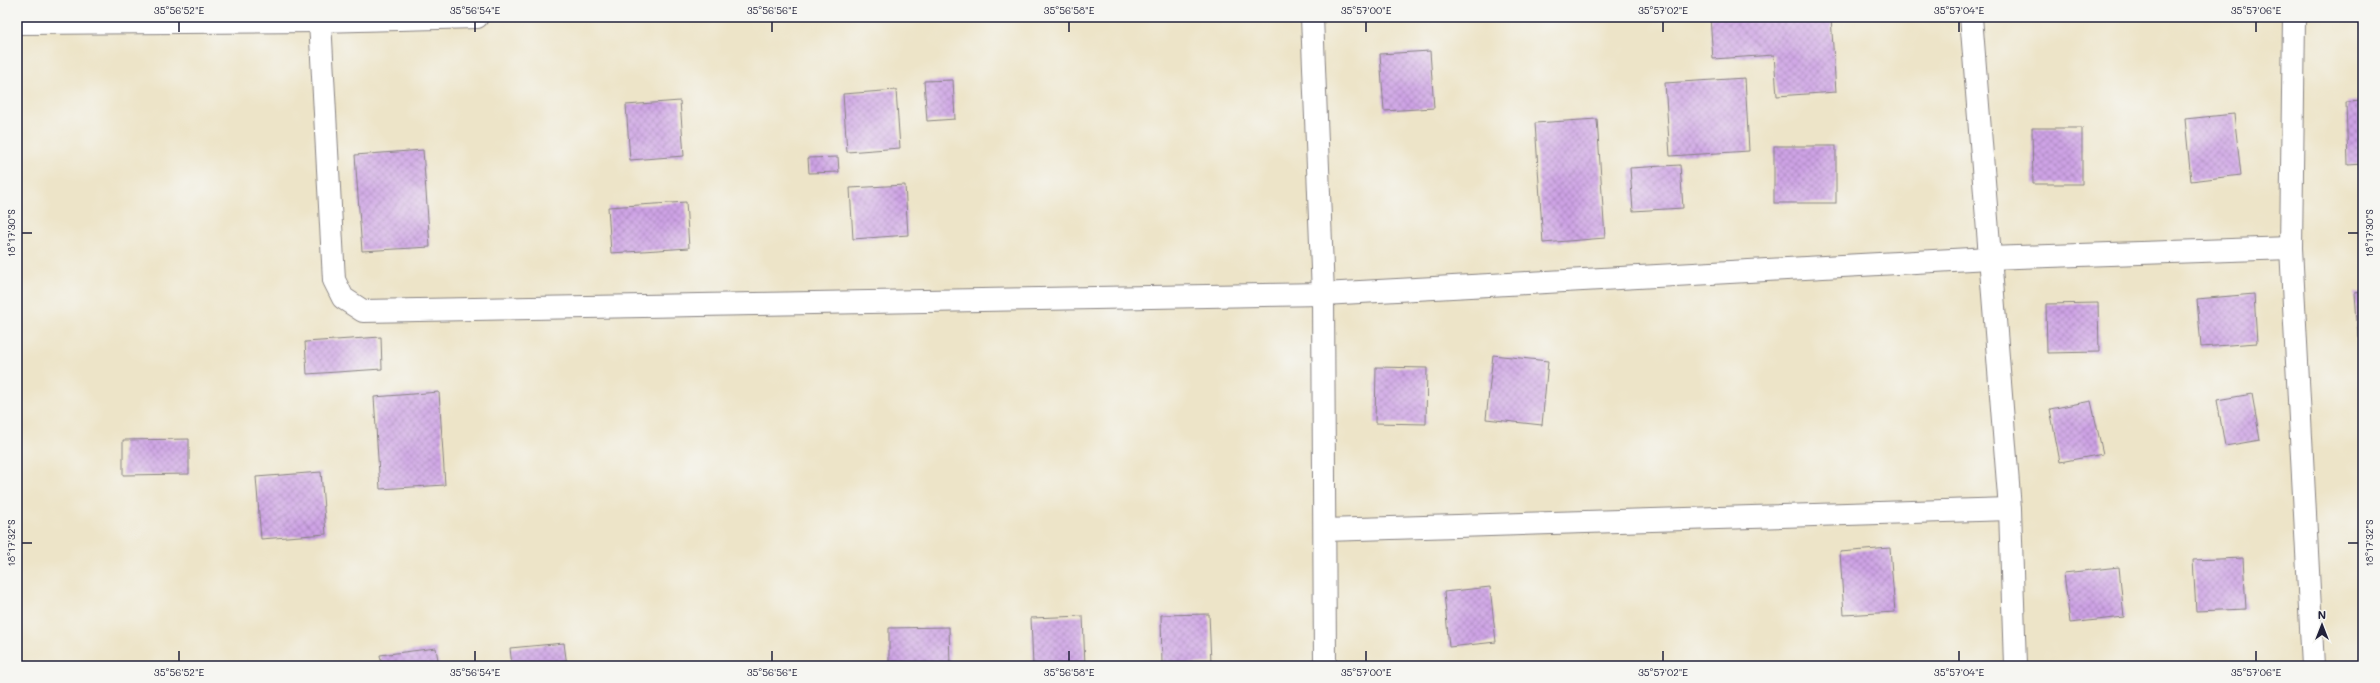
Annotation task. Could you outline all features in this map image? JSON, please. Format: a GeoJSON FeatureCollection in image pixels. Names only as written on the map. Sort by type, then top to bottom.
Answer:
{"type":"FeatureCollection","features":[{"type":"Feature","properties":{"kind":"street"},"geometry":{"type":"LineString","coordinates":[[17,24],[320,21],[477,17]]}},
{"type":"Feature","properties":{"kind":"street"},"geometry":{"type":"LineString","coordinates":[[1312,17],[1323,294],[1325,666]]}},
{"type":"Feature","properties":{"kind":"street"},"geometry":{"type":"LineString","coordinates":[[1971,17],[2010,509],[2015,666]]}},
{"type":"Feature","properties":{"kind":"street"},"geometry":{"type":"LineString","coordinates":[[2294,17],[2291,248],[2312,666]]}},
{"type":"Feature","properties":{"kind":"street"},"geometry":{"type":"LineString","coordinates":[[320,21],[334,280],[343,298],[363,311],[1323,294],[1989,258],[2291,248]]}},
{"type":"Feature","properties":{"kind":"street"},"geometry":{"type":"LineString","coordinates":[[1325,530],[2010,509]]}},
{"type":"Feature","properties":{"kind":"building"},"geometry":{"type":"Polygon","coordinates":[[[1710,17],[1831,17],[1836,92],[1777,96],[1774,55],[1713,59],[1710,17]]]}},
{"type":"Feature","properties":{"kind":"building"},"geometry":{"type":"Polygon","coordinates":[[[1430,51],[1434,108],[1384,111],[1380,54],[1430,51]]]}},
{"type":"Feature","properties":{"kind":"building"},"geometry":{"type":"Polygon","coordinates":[[[1745,78],[1749,151],[1670,156],[1665,83],[1745,78]]]}},
{"type":"Feature","properties":{"kind":"building"},"geometry":{"type":"Polygon","coordinates":[[[953,80],[955,119],[927,121],[924,81],[953,80]]]}},
{"type":"Feature","properties":{"kind":"building"},"geometry":{"type":"Polygon","coordinates":[[[896,90],[900,148],[847,152],[843,94],[896,90]]]}},
{"type":"Feature","properties":{"kind":"building"},"geometry":{"type":"Polygon","coordinates":[[[680,101],[684,156],[630,160],[626,105],[680,101]]]}},
{"type":"Feature","properties":{"kind":"building"},"geometry":{"type":"Polygon","coordinates":[[[2363,101],[2363,164],[2348,165],[2346,102],[2363,101]]]}},
{"type":"Feature","properties":{"kind":"building"},"geometry":{"type":"Polygon","coordinates":[[[2234,114],[2241,175],[2191,181],[2185,119],[2234,114]]]}},
{"type":"Feature","properties":{"kind":"building"},"geometry":{"type":"Polygon","coordinates":[[[1597,119],[1605,238],[1543,243],[1535,123],[1597,119]]]}},
{"type":"Feature","properties":{"kind":"building"},"geometry":{"type":"Polygon","coordinates":[[[2032,128],[2082,128],[2082,184],[2033,184],[2032,128]]]}},
{"type":"Feature","properties":{"kind":"building"},"geometry":{"type":"Polygon","coordinates":[[[1774,146],[1836,146],[1836,203],[1774,203],[1774,146]]]}},
{"type":"Feature","properties":{"kind":"building"},"geometry":{"type":"Polygon","coordinates":[[[423,150],[430,247],[362,251],[355,155],[423,150]]]}},
{"type":"Feature","properties":{"kind":"building"},"geometry":{"type":"Polygon","coordinates":[[[838,157],[839,172],[809,173],[808,158],[838,157]]]}},
{"type":"Feature","properties":{"kind":"building"},"geometry":{"type":"Polygon","coordinates":[[[1680,165],[1683,208],[1633,211],[1630,168],[1680,165]]]}},
{"type":"Feature","properties":{"kind":"building"},"geometry":{"type":"Polygon","coordinates":[[[905,185],[908,235],[853,239],[850,188],[905,185]]]}},
{"type":"Feature","properties":{"kind":"building"},"geometry":{"type":"Polygon","coordinates":[[[686,202],[689,248],[611,253],[608,207],[686,202]]]}},
{"type":"Feature","properties":{"kind":"building"},"geometry":{"type":"Polygon","coordinates":[[[2363,292],[2363,336],[2358,337],[2355,293],[2363,292]]]}},
{"type":"Feature","properties":{"kind":"building"},"geometry":{"type":"Polygon","coordinates":[[[2254,294],[2257,343],[2201,347],[2197,299],[2254,294]]]}},
{"type":"Feature","properties":{"kind":"building"},"geometry":{"type":"Polygon","coordinates":[[[2098,303],[2099,352],[2047,353],[2046,304],[2098,303]]]}},
{"type":"Feature","properties":{"kind":"building"},"geometry":{"type":"Polygon","coordinates":[[[381,337],[382,369],[307,374],[305,342],[381,337]]]}},
{"type":"Feature","properties":{"kind":"building"},"geometry":{"type":"Polygon","coordinates":[[[1493,355],[1548,361],[1542,425],[1486,419],[1493,355]]]}},
{"type":"Feature","properties":{"kind":"building"},"geometry":{"type":"Polygon","coordinates":[[[1376,367],[1427,368],[1426,424],[1375,423],[1376,367]]]}},
{"type":"Feature","properties":{"kind":"building"},"geometry":{"type":"Polygon","coordinates":[[[439,392],[445,485],[380,489],[374,397],[439,392]]]}},
{"type":"Feature","properties":{"kind":"building"},"geometry":{"type":"Polygon","coordinates":[[[2252,394],[2260,440],[2225,446],[2217,400],[2252,394]]]}},
{"type":"Feature","properties":{"kind":"building"},"geometry":{"type":"Polygon","coordinates":[[[2091,401],[2103,454],[2060,462],[2050,409],[2091,401]]]}},
{"type":"Feature","properties":{"kind":"building"},"geometry":{"type":"Polygon","coordinates":[[[189,439],[189,474],[123,475],[123,440],[189,439]]]}},
{"type":"Feature","properties":{"kind":"building"},"geometry":{"type":"Polygon","coordinates":[[[321,472],[326,534],[261,539],[256,477],[321,472]]]}},
{"type":"Feature","properties":{"kind":"building"},"geometry":{"type":"Polygon","coordinates":[[[1890,548],[1895,612],[1844,615],[1840,552],[1890,548]]]}},
{"type":"Feature","properties":{"kind":"building"},"geometry":{"type":"Polygon","coordinates":[[[2243,558],[2246,609],[2196,611],[2193,560],[2243,558]]]}},
{"type":"Feature","properties":{"kind":"building"},"geometry":{"type":"Polygon","coordinates":[[[2119,567],[2124,617],[2070,623],[2064,573],[2119,567]]]}},
{"type":"Feature","properties":{"kind":"building"},"geometry":{"type":"Polygon","coordinates":[[[1490,587],[1496,642],[1449,647],[1444,592],[1490,587]]]}},
{"type":"Feature","properties":{"kind":"building"},"geometry":{"type":"Polygon","coordinates":[[[1209,614],[1211,663],[1162,665],[1161,615],[1209,614]]]}},
{"type":"Feature","properties":{"kind":"building"},"geometry":{"type":"Polygon","coordinates":[[[1083,616],[1085,666],[1033,666],[1031,618],[1083,616]]]}},
{"type":"Feature","properties":{"kind":"building"},"geometry":{"type":"Polygon","coordinates":[[[949,627],[950,666],[889,666],[889,628],[949,627]]]}},
{"type":"Feature","properties":{"kind":"building"},"geometry":{"type":"Polygon","coordinates":[[[564,643],[567,666],[512,666],[510,648],[564,643]]]}},
{"type":"Feature","properties":{"kind":"building"},"geometry":{"type":"Polygon","coordinates":[[[436,648],[439,666],[382,666],[380,655],[436,648]]]}}]}
